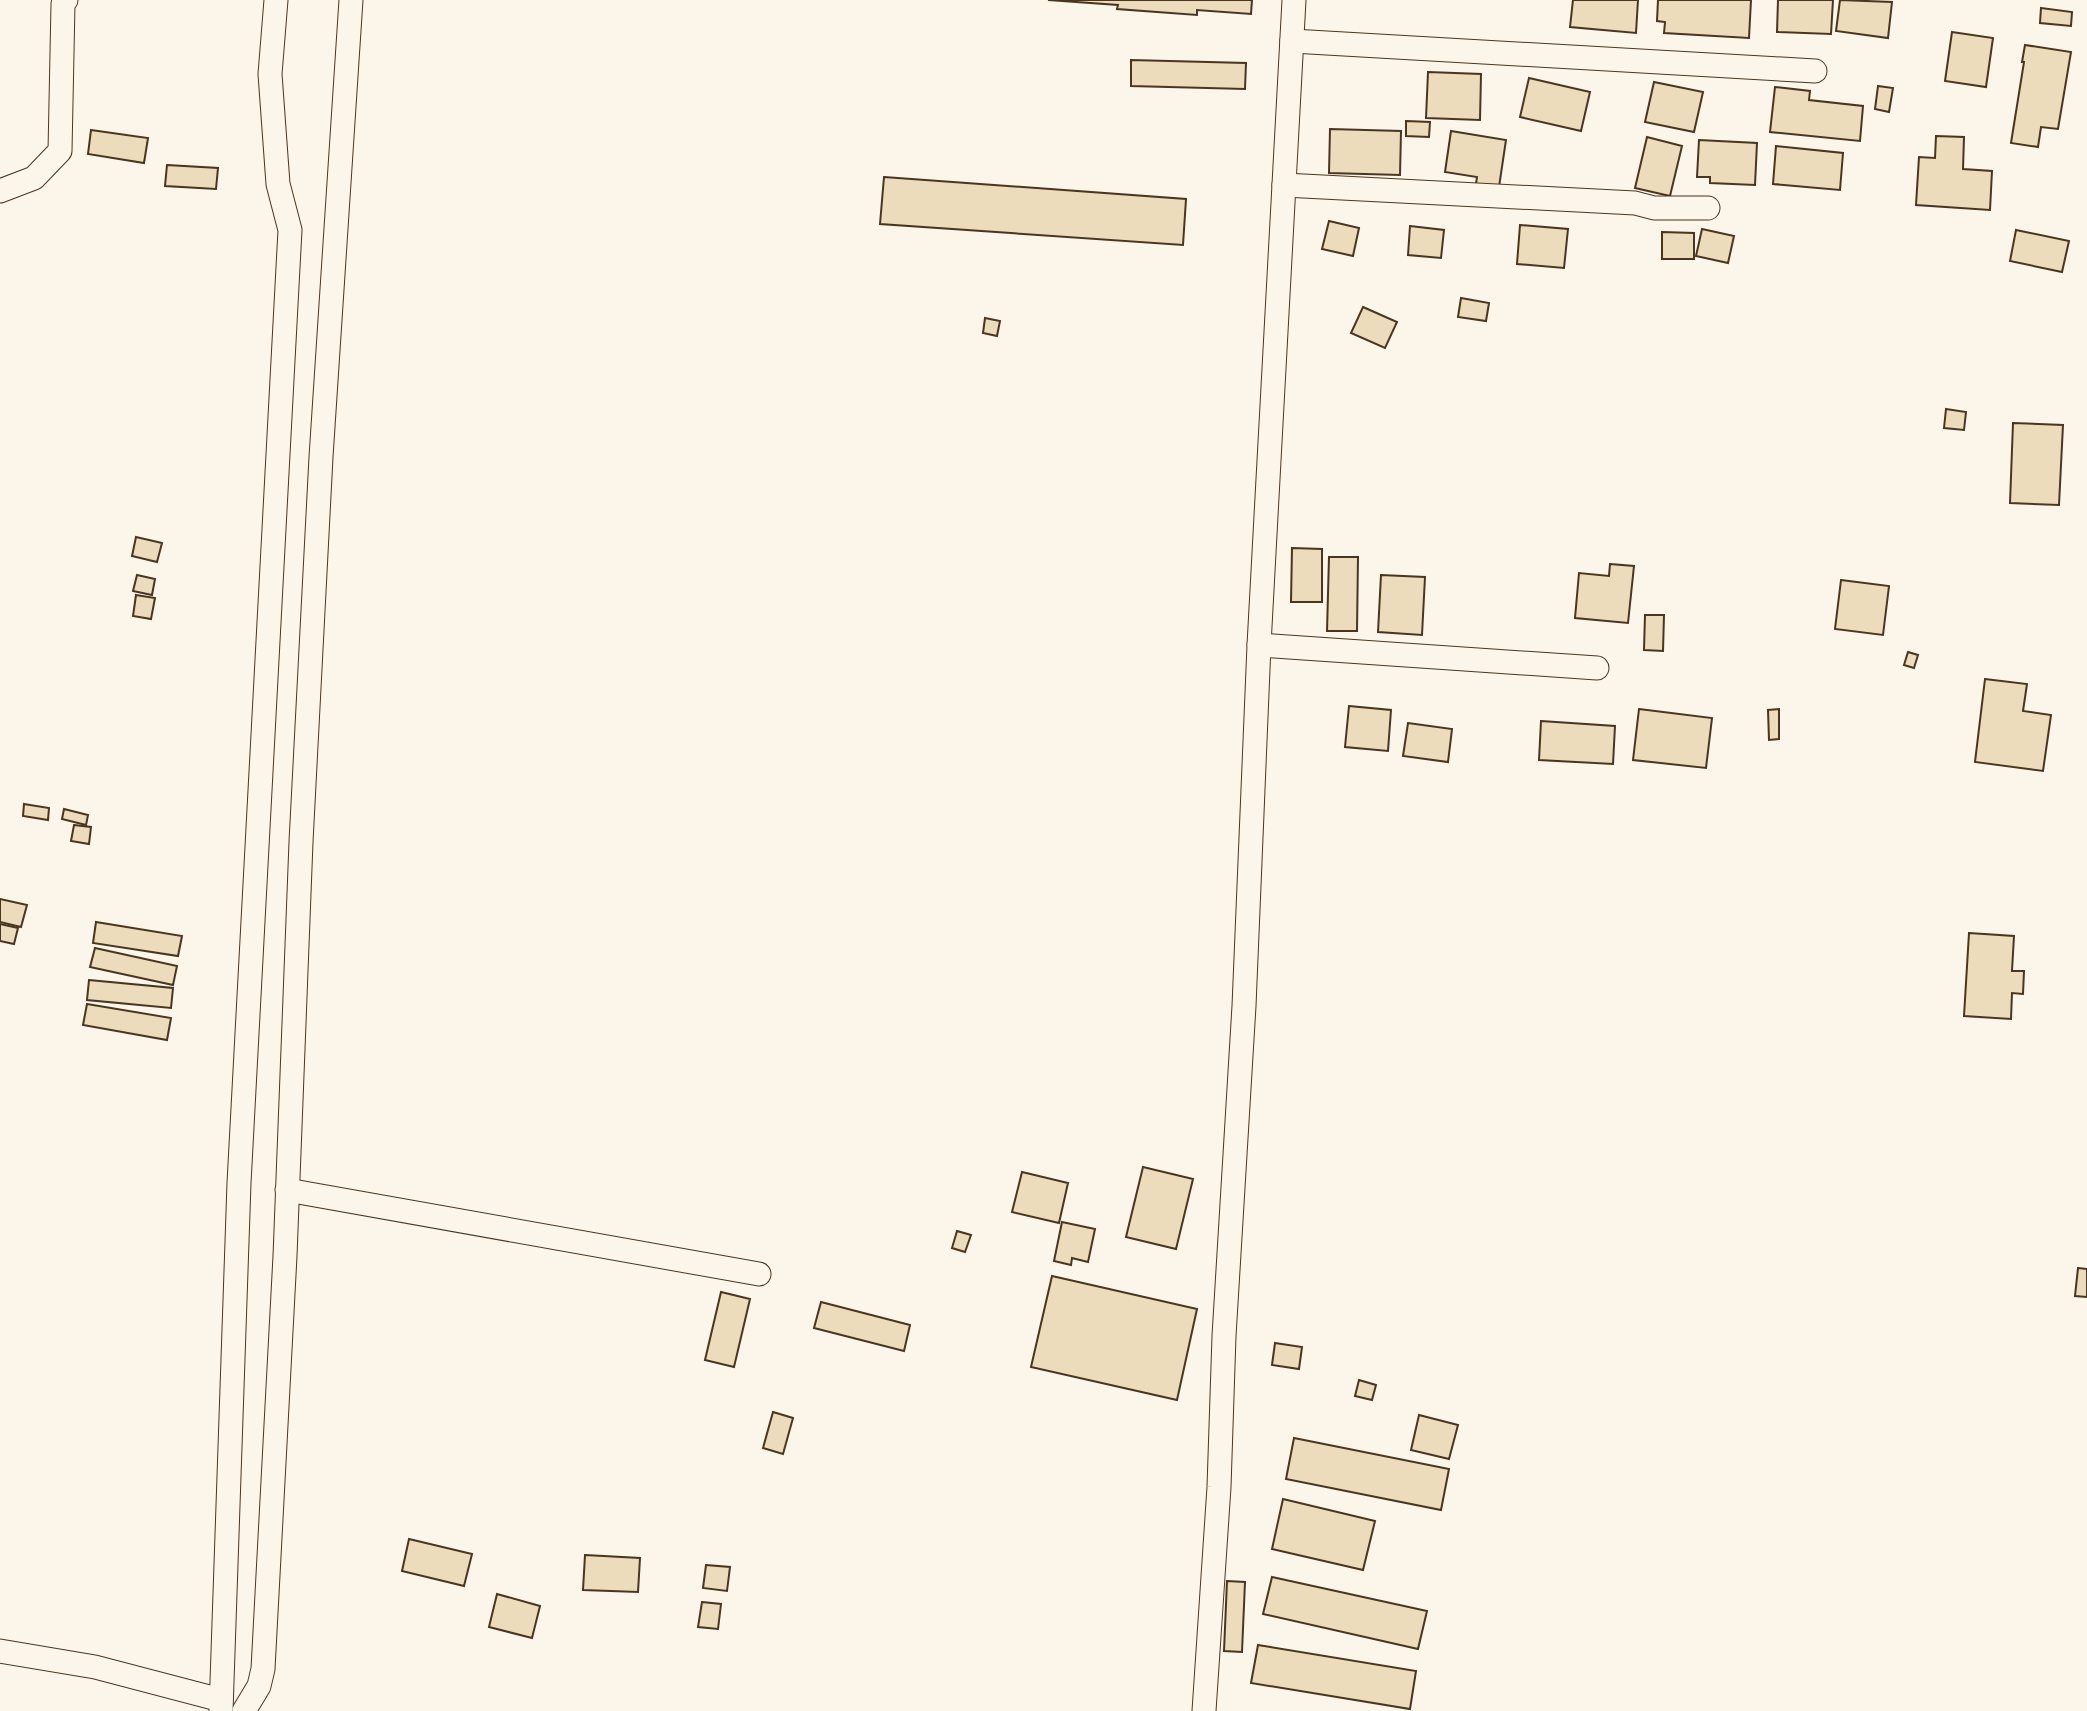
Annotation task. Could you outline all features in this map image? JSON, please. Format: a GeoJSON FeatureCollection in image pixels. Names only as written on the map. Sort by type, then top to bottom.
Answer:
{"type":"FeatureCollection","features":[{"type":"Feature","properties":{"kind":"street"},"geometry":{"type":"LineString","coordinates":[[0,191],[34,178],[60,151],[63,4],[66,0]]}},
{"type":"Feature","properties":{"kind":"street"},"geometry":{"type":"LineString","coordinates":[[0,1651],[95,1667],[221,1705],[239,1183],[290,230],[278,184],[270,74],[276,0]]}},
{"type":"Feature","properties":{"kind":"street"},"geometry":{"type":"LineString","coordinates":[[244,1711],[259,1686],[263,1669],[287,1190],[300,842],[351,0]]}},
{"type":"Feature","properties":{"kind":"street"},"geometry":{"type":"LineString","coordinates":[[1204,1711],[1219,1487],[1226,1295],[1244,1006],[1259,645],[1294,0]]}},
{"type":"Feature","properties":{"kind":"street"},"geometry":{"type":"LineString","coordinates":[[1292,41],[1815,71]]}},
{"type":"Feature","properties":{"kind":"street"},"geometry":{"type":"LineString","coordinates":[[1283,185],[1635,203],[1654,208],[1707,208]]}},
{"type":"Feature","properties":{"kind":"street"},"geometry":{"type":"LineString","coordinates":[[1259,645],[1597,668]]}},
{"type":"Feature","properties":{"kind":"street"},"geometry":{"type":"LineString","coordinates":[[287,1190],[758,1274]]}},
{"type":"Feature","properties":{"kind":"building"},"geometry":{"type":"Polygon","coordinates":[[[1048,0],[1252,0],[1251,14],[1197,10],[1197,15],[1048,0]]]}},
{"type":"Feature","properties":{"kind":"building"},"geometry":{"type":"Polygon","coordinates":[[[1573,0],[1638,0],[1636,33],[1570,27],[1573,0]]]}},
{"type":"Feature","properties":{"kind":"building"},"geometry":{"type":"Polygon","coordinates":[[[1658,0],[1751,0],[1749,38],[1664,33],[1665,22],[1657,21],[1658,0]]]}},
{"type":"Feature","properties":{"kind":"building"},"geometry":{"type":"Polygon","coordinates":[[[1778,0],[1833,0],[1831,34],[1777,32],[1778,0]]]}},
{"type":"Feature","properties":{"kind":"building"},"geometry":{"type":"Polygon","coordinates":[[[1840,0],[1892,2],[1888,38],[1836,31],[1840,0]]]}},
{"type":"Feature","properties":{"kind":"building"},"geometry":{"type":"Polygon","coordinates":[[[2041,8],[2072,12],[2071,26],[2040,23],[2041,8]]]}},
{"type":"Feature","properties":{"kind":"building"},"geometry":{"type":"Polygon","coordinates":[[[1952,32],[1993,38],[1986,87],[1945,81],[1952,32]]]}},
{"type":"Feature","properties":{"kind":"building"},"geometry":{"type":"Polygon","coordinates":[[[2025,45],[2071,52],[2058,129],[2041,127],[2038,147],[2011,143],[2025,45]]]}},
{"type":"Feature","properties":{"kind":"building"},"geometry":{"type":"Polygon","coordinates":[[[1131,60],[1246,63],[1245,89],[1131,86],[1131,60]]]}},
{"type":"Feature","properties":{"kind":"building"},"geometry":{"type":"Polygon","coordinates":[[[1428,72],[1481,74],[1480,120],[1426,118],[1428,72]]]}},
{"type":"Feature","properties":{"kind":"building"},"geometry":{"type":"Polygon","coordinates":[[[1529,78],[1590,92],[1581,131],[1520,117],[1529,78]]]}},
{"type":"Feature","properties":{"kind":"building"},"geometry":{"type":"Polygon","coordinates":[[[1654,82],[1703,92],[1694,132],[1645,122],[1654,82]]]}},
{"type":"Feature","properties":{"kind":"building"},"geometry":{"type":"Polygon","coordinates":[[[1878,86],[1893,88],[1889,112],[1875,109],[1878,86]]]}},
{"type":"Feature","properties":{"kind":"building"},"geometry":{"type":"Polygon","coordinates":[[[1775,87],[1810,91],[1809,100],[1863,106],[1860,141],[1770,132],[1775,87]]]}},
{"type":"Feature","properties":{"kind":"building"},"geometry":{"type":"Polygon","coordinates":[[[1406,121],[1430,122],[1429,137],[1406,136],[1406,121]]]}},
{"type":"Feature","properties":{"kind":"building"},"geometry":{"type":"Polygon","coordinates":[[[1330,129],[1401,131],[1400,175],[1329,173],[1330,129]]]}},
{"type":"Feature","properties":{"kind":"building"},"geometry":{"type":"Polygon","coordinates":[[[91,130],[148,138],[144,163],[88,154],[91,130]]]}},
{"type":"Feature","properties":{"kind":"building"},"geometry":{"type":"Polygon","coordinates":[[[1451,131],[1506,140],[1499,187],[1476,184],[1477,177],[1445,172],[1451,131]]]}},
{"type":"Feature","properties":{"kind":"building"},"geometry":{"type":"Polygon","coordinates":[[[1936,136],[1964,137],[1963,169],[1992,171],[1990,210],[1916,205],[1919,157],[1935,158],[1936,136]]]}},
{"type":"Feature","properties":{"kind":"building"},"geometry":{"type":"Polygon","coordinates":[[[1647,137],[1682,146],[1670,196],[1635,188],[1647,137]]]}},
{"type":"Feature","properties":{"kind":"building"},"geometry":{"type":"Polygon","coordinates":[[[1699,140],[1757,143],[1755,185],[1710,183],[1710,177],[1697,177],[1699,140]]]}},
{"type":"Feature","properties":{"kind":"building"},"geometry":{"type":"Polygon","coordinates":[[[1776,146],[1843,153],[1840,190],[1773,184],[1776,146]]]}},
{"type":"Feature","properties":{"kind":"building"},"geometry":{"type":"Polygon","coordinates":[[[167,165],[218,168],[216,189],[165,186],[167,165]]]}},
{"type":"Feature","properties":{"kind":"building"},"geometry":{"type":"Polygon","coordinates":[[[884,177],[1186,199],[1183,245],[880,224],[884,177]]]}},
{"type":"Feature","properties":{"kind":"building"},"geometry":{"type":"Polygon","coordinates":[[[1329,221],[1359,228],[1353,256],[1322,249],[1329,221]]]}},
{"type":"Feature","properties":{"kind":"building"},"geometry":{"type":"Polygon","coordinates":[[[1520,225],[1568,229],[1564,268],[1517,264],[1520,225]]]}},
{"type":"Feature","properties":{"kind":"building"},"geometry":{"type":"Polygon","coordinates":[[[1410,226],[1444,230],[1441,258],[1408,255],[1410,226]]]}},
{"type":"Feature","properties":{"kind":"building"},"geometry":{"type":"Polygon","coordinates":[[[1702,229],[1734,236],[1728,263],[1696,256],[1702,229]]]}},
{"type":"Feature","properties":{"kind":"building"},"geometry":{"type":"Polygon","coordinates":[[[2016,230],[2069,241],[2062,272],[2010,261],[2016,230]]]}},
{"type":"Feature","properties":{"kind":"building"},"geometry":{"type":"Polygon","coordinates":[[[1662,232],[1694,233],[1694,259],[1662,259],[1662,232]]]}},
{"type":"Feature","properties":{"kind":"building"},"geometry":{"type":"Polygon","coordinates":[[[1461,298],[1489,303],[1486,321],[1458,317],[1461,298]]]}},
{"type":"Feature","properties":{"kind":"building"},"geometry":{"type":"Polygon","coordinates":[[[1363,307],[1397,322],[1385,348],[1351,333],[1363,307]]]}},
{"type":"Feature","properties":{"kind":"building"},"geometry":{"type":"Polygon","coordinates":[[[985,318],[1000,321],[997,336],[983,333],[985,318]]]}},
{"type":"Feature","properties":{"kind":"building"},"geometry":{"type":"Polygon","coordinates":[[[1946,409],[1966,412],[1964,430],[1944,428],[1946,409]]]}},
{"type":"Feature","properties":{"kind":"building"},"geometry":{"type":"Polygon","coordinates":[[[2013,423],[2063,425],[2059,505],[2010,503],[2013,423]]]}},
{"type":"Feature","properties":{"kind":"building"},"geometry":{"type":"Polygon","coordinates":[[[136,537],[162,543],[157,562],[132,556],[136,537]]]}},
{"type":"Feature","properties":{"kind":"building"},"geometry":{"type":"Polygon","coordinates":[[[1292,548],[1322,549],[1322,602],[1291,602],[1292,548]]]}},
{"type":"Feature","properties":{"kind":"building"},"geometry":{"type":"Polygon","coordinates":[[[1329,557],[1358,557],[1357,631],[1327,631],[1329,557]]]}},
{"type":"Feature","properties":{"kind":"building"},"geometry":{"type":"Polygon","coordinates":[[[1610,564],[1634,566],[1628,623],[1575,618],[1579,573],[1609,576],[1610,564]]]}},
{"type":"Feature","properties":{"kind":"building"},"geometry":{"type":"Polygon","coordinates":[[[137,575],[155,579],[152,595],[133,591],[137,575]]]}},
{"type":"Feature","properties":{"kind":"building"},"geometry":{"type":"Polygon","coordinates":[[[1381,575],[1425,577],[1422,635],[1378,632],[1381,575]]]}},
{"type":"Feature","properties":{"kind":"building"},"geometry":{"type":"Polygon","coordinates":[[[1841,580],[1889,586],[1883,635],[1835,629],[1841,580]]]}},
{"type":"Feature","properties":{"kind":"building"},"geometry":{"type":"Polygon","coordinates":[[[136,595],[155,598],[151,619],[133,616],[136,595]]]}},
{"type":"Feature","properties":{"kind":"building"},"geometry":{"type":"Polygon","coordinates":[[[1645,615],[1664,615],[1663,651],[1644,650],[1645,615]]]}},
{"type":"Feature","properties":{"kind":"building"},"geometry":{"type":"Polygon","coordinates":[[[1908,652],[1918,655],[1914,668],[1904,665],[1908,652]]]}},
{"type":"Feature","properties":{"kind":"building"},"geometry":{"type":"Polygon","coordinates":[[[1985,679],[2027,684],[2023,711],[2051,715],[2043,771],[1975,762],[1985,679]]]}},
{"type":"Feature","properties":{"kind":"building"},"geometry":{"type":"Polygon","coordinates":[[[1349,706],[1391,710],[1388,751],[1345,747],[1349,706]]]}},
{"type":"Feature","properties":{"kind":"building"},"geometry":{"type":"Polygon","coordinates":[[[1639,709],[1712,718],[1706,768],[1633,760],[1639,709]]]}},
{"type":"Feature","properties":{"kind":"building"},"geometry":{"type":"Polygon","coordinates":[[[1779,709],[1779,739],[1769,740],[1768,710],[1779,709]]]}},
{"type":"Feature","properties":{"kind":"building"},"geometry":{"type":"Polygon","coordinates":[[[1541,721],[1615,726],[1613,764],[1539,760],[1541,721]]]}},
{"type":"Feature","properties":{"kind":"building"},"geometry":{"type":"Polygon","coordinates":[[[1408,723],[1452,729],[1448,762],[1403,756],[1408,723]]]}},
{"type":"Feature","properties":{"kind":"building"},"geometry":{"type":"Polygon","coordinates":[[[24,804],[49,808],[48,820],[23,816],[24,804]]]}},
{"type":"Feature","properties":{"kind":"building"},"geometry":{"type":"Polygon","coordinates":[[[64,809],[88,815],[86,825],[62,819],[64,809]]]}},
{"type":"Feature","properties":{"kind":"building"},"geometry":{"type":"Polygon","coordinates":[[[74,825],[91,827],[89,844],[71,841],[74,825]]]}},
{"type":"Feature","properties":{"kind":"building"},"geometry":{"type":"Polygon","coordinates":[[[0,899],[27,905],[21,927],[0,922],[0,899]]]}},
{"type":"Feature","properties":{"kind":"building"},"geometry":{"type":"Polygon","coordinates":[[[96,922],[182,936],[178,956],[93,943],[96,922]]]}},
{"type":"Feature","properties":{"kind":"building"},"geometry":{"type":"Polygon","coordinates":[[[0,924],[18,928],[14,944],[0,941],[0,924]]]}},
{"type":"Feature","properties":{"kind":"building"},"geometry":{"type":"Polygon","coordinates":[[[1969,933],[2014,936],[2012,971],[2024,971],[2023,994],[2012,993],[2011,1019],[1964,1016],[1969,933]]]}},
{"type":"Feature","properties":{"kind":"building"},"geometry":{"type":"Polygon","coordinates":[[[95,948],[177,966],[173,985],[90,967],[95,948]]]}},
{"type":"Feature","properties":{"kind":"building"},"geometry":{"type":"Polygon","coordinates":[[[89,980],[173,988],[171,1008],[87,1000],[89,980]]]}},
{"type":"Feature","properties":{"kind":"building"},"geometry":{"type":"Polygon","coordinates":[[[87,1004],[171,1018],[167,1040],[83,1025],[87,1004]]]}},
{"type":"Feature","properties":{"kind":"building"},"geometry":{"type":"Polygon","coordinates":[[[1143,1167],[1193,1179],[1176,1249],[1126,1237],[1143,1167]]]}},
{"type":"Feature","properties":{"kind":"building"},"geometry":{"type":"Polygon","coordinates":[[[1022,1172],[1068,1183],[1059,1223],[1012,1212],[1022,1172]]]}},
{"type":"Feature","properties":{"kind":"building"},"geometry":{"type":"Polygon","coordinates":[[[1062,1222],[1095,1229],[1088,1262],[1072,1258],[1071,1265],[1054,1261],[1062,1222]]]}},
{"type":"Feature","properties":{"kind":"building"},"geometry":{"type":"Polygon","coordinates":[[[957,1231],[971,1235],[965,1252],[952,1248],[957,1231]]]}},
{"type":"Feature","properties":{"kind":"building"},"geometry":{"type":"Polygon","coordinates":[[[2078,1268],[2087,1269],[2087,1297],[2075,1296],[2078,1268]]]}},
{"type":"Feature","properties":{"kind":"building"},"geometry":{"type":"Polygon","coordinates":[[[1052,1276],[1197,1309],[1177,1400],[1031,1367],[1052,1276]]]}},
{"type":"Feature","properties":{"kind":"building"},"geometry":{"type":"Polygon","coordinates":[[[721,1292],[750,1299],[734,1367],[705,1360],[721,1292]]]}},
{"type":"Feature","properties":{"kind":"building"},"geometry":{"type":"Polygon","coordinates":[[[821,1302],[910,1325],[904,1351],[814,1328],[821,1302]]]}},
{"type":"Feature","properties":{"kind":"building"},"geometry":{"type":"Polygon","coordinates":[[[1275,1343],[1302,1347],[1299,1369],[1272,1365],[1275,1343]]]}},
{"type":"Feature","properties":{"kind":"building"},"geometry":{"type":"Polygon","coordinates":[[[1359,1380],[1376,1385],[1372,1400],[1355,1396],[1359,1380]]]}},
{"type":"Feature","properties":{"kind":"building"},"geometry":{"type":"Polygon","coordinates":[[[773,1412],[793,1418],[783,1454],[763,1448],[773,1412]]]}},
{"type":"Feature","properties":{"kind":"building"},"geometry":{"type":"Polygon","coordinates":[[[1419,1415],[1458,1425],[1449,1459],[1411,1450],[1419,1415]]]}},
{"type":"Feature","properties":{"kind":"building"},"geometry":{"type":"Polygon","coordinates":[[[1294,1438],[1449,1469],[1441,1510],[1286,1479],[1294,1438]]]}},
{"type":"Feature","properties":{"kind":"building"},"geometry":{"type":"Polygon","coordinates":[[[1283,1499],[1375,1521],[1363,1570],[1272,1549],[1283,1499]]]}},
{"type":"Feature","properties":{"kind":"building"},"geometry":{"type":"Polygon","coordinates":[[[409,1539],[472,1554],[464,1586],[402,1571],[409,1539]]]}},
{"type":"Feature","properties":{"kind":"building"},"geometry":{"type":"Polygon","coordinates":[[[585,1555],[640,1558],[638,1592],[583,1590],[585,1555]]]}},
{"type":"Feature","properties":{"kind":"building"},"geometry":{"type":"Polygon","coordinates":[[[706,1565],[730,1567],[727,1591],[703,1588],[706,1565]]]}},
{"type":"Feature","properties":{"kind":"building"},"geometry":{"type":"Polygon","coordinates":[[[1272,1577],[1427,1611],[1418,1649],[1263,1614],[1272,1577]]]}},
{"type":"Feature","properties":{"kind":"building"},"geometry":{"type":"Polygon","coordinates":[[[1227,1581],[1245,1582],[1242,1652],[1224,1651],[1227,1581]]]}},
{"type":"Feature","properties":{"kind":"building"},"geometry":{"type":"Polygon","coordinates":[[[497,1594],[540,1606],[532,1638],[489,1627],[497,1594]]]}},
{"type":"Feature","properties":{"kind":"building"},"geometry":{"type":"Polygon","coordinates":[[[702,1602],[721,1604],[718,1629],[698,1627],[702,1602]]]}},
{"type":"Feature","properties":{"kind":"building"},"geometry":{"type":"Polygon","coordinates":[[[1258,1645],[1416,1671],[1410,1709],[1251,1683],[1258,1645]]]}}]}
